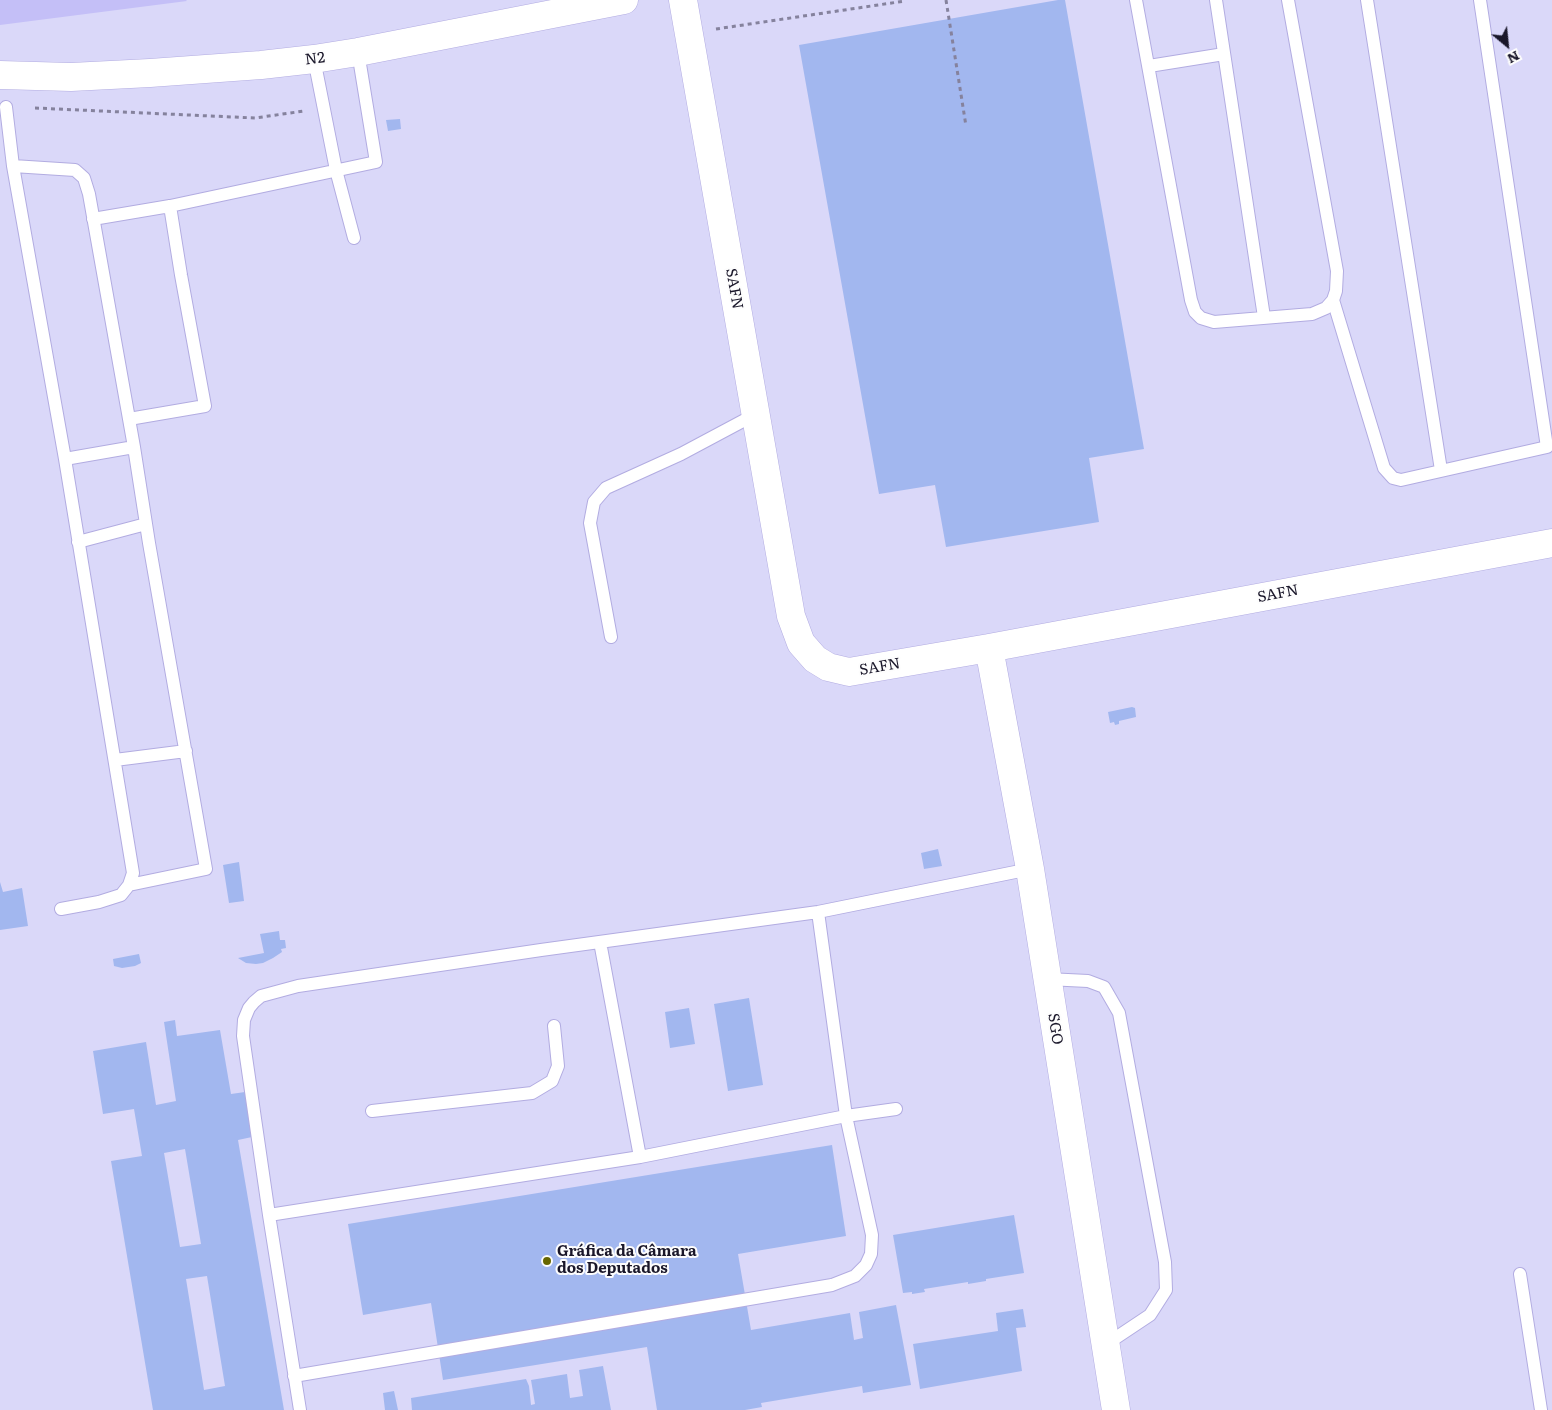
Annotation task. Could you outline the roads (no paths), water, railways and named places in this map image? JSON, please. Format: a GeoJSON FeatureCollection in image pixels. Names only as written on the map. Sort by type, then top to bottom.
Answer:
{"type":"FeatureCollection","features":[{"type":"Feature","properties":{"kind":"street","name":"N2"},"geometry":{"type":"LineString","coordinates":[[0,75],[71,77],[261,65],[314,59],[624,0]]}},
{"type":"Feature","properties":{"kind":"street","name":"SAFN"},"geometry":{"type":"LineString","coordinates":[[682,0],[791,616],[801,644],[815,659],[828,667],[848,672],[989,648],[1552,543]]}},
{"type":"Feature","properties":{"kind":"street","name":"SGO"},"geometry":{"type":"LineString","coordinates":[[989,648],[1030,869],[1116,1410]]}},
{"type":"Feature","properties":{"kind":"lane"},"geometry":{"type":"LineString","coordinates":[[1136,0],[1191,300],[1195,312],[1201,318],[1214,322],[1312,314],[1326,308],[1333,300],[1336,290],[1337,271],[1288,0]]}},
{"type":"Feature","properties":{"kind":"lane"},"geometry":{"type":"LineString","coordinates":[[1216,0],[1264,318]]}},
{"type":"Feature","properties":{"kind":"lane"},"geometry":{"type":"LineString","coordinates":[[1367,0],[1441,470]]}},
{"type":"Feature","properties":{"kind":"lane"},"geometry":{"type":"LineString","coordinates":[[1333,300],[1384,468],[1393,478],[1401,480],[1548,447],[1480,0]]}},
{"type":"Feature","properties":{"kind":"lane"},"geometry":{"type":"LineString","coordinates":[[93,219],[170,206],[376,162],[358,52]]}},
{"type":"Feature","properties":{"kind":"lane"},"geometry":{"type":"LineString","coordinates":[[1148,66],[1224,54]]}},
{"type":"Feature","properties":{"kind":"lane"},"geometry":{"type":"LineString","coordinates":[[314,59],[336,170],[354,238]]}},
{"type":"Feature","properties":{"kind":"lane"},"geometry":{"type":"LineString","coordinates":[[6,108],[12,166],[65,459],[133,873],[129,885],[121,895],[61,910]]}},
{"type":"Feature","properties":{"kind":"lane"},"geometry":{"type":"LineString","coordinates":[[12,166],[75,170],[84,178],[89,194],[206,869],[129,885]]}},
{"type":"Feature","properties":{"kind":"lane"},"geometry":{"type":"LineString","coordinates":[[129,419],[205,406],[170,206]]}},
{"type":"Feature","properties":{"kind":"lane"},"geometry":{"type":"LineString","coordinates":[[611,637],[590,523],[594,502],[606,488],[681,454],[756,414]]}},
{"type":"Feature","properties":{"kind":"lane"},"geometry":{"type":"LineString","coordinates":[[65,459],[134,447]]}},
{"type":"Feature","properties":{"kind":"lane"},"geometry":{"type":"LineString","coordinates":[[78,542],[146,524]]}},
{"type":"Feature","properties":{"kind":"lane"},"geometry":{"type":"LineString","coordinates":[[115,760],[186,751]]}},
{"type":"Feature","properties":{"kind":"lane"},"geometry":{"type":"LineString","coordinates":[[300,1410],[269,1215],[244,1036],[244,1020],[254,1002],[261,996],[298,986],[818,912],[1030,869]]}},
{"type":"Feature","properties":{"kind":"lane"},"geometry":{"type":"LineString","coordinates":[[294,1376],[832,1284],[855,1276],[866,1265],[871,1254],[872,1235],[846,1116],[818,912]]}},
{"type":"Feature","properties":{"kind":"lane"},"geometry":{"type":"LineString","coordinates":[[600,942],[640,1158]]}},
{"type":"Feature","properties":{"kind":"lane"},"geometry":{"type":"LineString","coordinates":[[1047,979],[1088,981],[1104,987],[1119,1013],[1165,1262],[1166,1290],[1150,1315],[1106,1345]]}},
{"type":"Feature","properties":{"kind":"lane"},"geometry":{"type":"LineString","coordinates":[[372,1111],[532,1093],[552,1081],[558,1066],[554,1026]]}},
{"type":"Feature","properties":{"kind":"lane"},"geometry":{"type":"LineString","coordinates":[[269,1215],[640,1158],[846,1116],[896,1108]]}},
{"type":"Feature","properties":{"kind":"lane"},"geometry":{"type":"LineString","coordinates":[[1520,1274],[1542,1410]]}},
{"type":"Feature","properties":{"kind":"place","name":"Gráfica da Câmara dos Deputados"},"geometry":{"type":"Point","coordinates":[547,1261]}}]}
